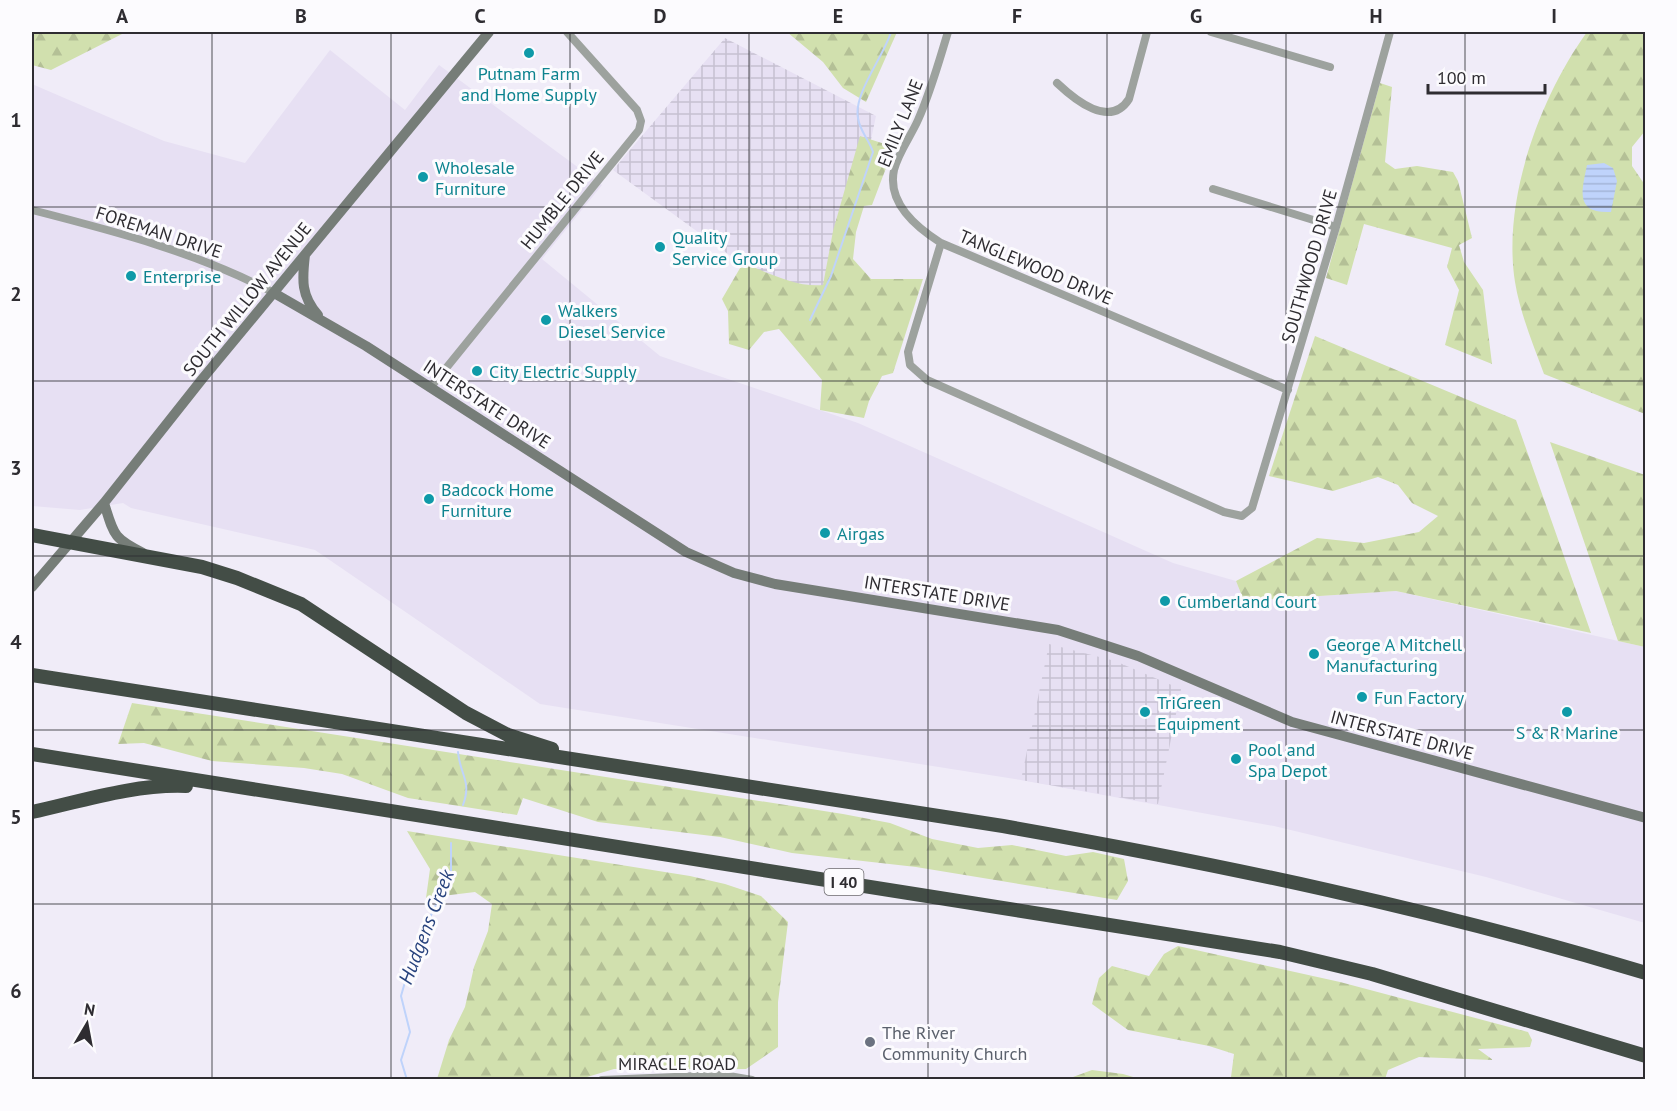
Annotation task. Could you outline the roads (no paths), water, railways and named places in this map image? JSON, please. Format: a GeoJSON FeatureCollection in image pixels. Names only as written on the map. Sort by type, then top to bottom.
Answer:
{"type":"FeatureCollection","features":[{"type":"Feature","properties":{"kind":"highway"},"geometry":{"type":"LineString","coordinates":[[32,535],[202,567],[237,578],[301,604],[466,713],[508,735],[592,762]]}},
{"type":"Feature","properties":{"kind":"highway"},"geometry":{"type":"LineString","coordinates":[[32,675],[1002,826],[1212,864],[1438,915],[1646,973]]}},
{"type":"Feature","properties":{"kind":"highway","name":"I 40"},"geometry":{"type":"LineString","coordinates":[[32,754],[1280,952],[1372,974],[1646,1056]]}},
{"type":"Feature","properties":{"kind":"highway"},"geometry":{"type":"LineString","coordinates":[[32,812],[124,791],[167,785],[251,789]]}},
{"type":"Feature","properties":{"kind":"main road","name":"SOUTH WILLOW AVENUE"},"geometry":{"type":"LineString","coordinates":[[32,587],[73,541],[203,378],[489,32]]}},
{"type":"Feature","properties":{"kind":"main road"},"geometry":{"type":"LineString","coordinates":[[305,255],[303,291],[309,304],[325,322]]}},
{"type":"Feature","properties":{"kind":"main road","name":"INTERSTATE DRIVE"},"geometry":{"type":"LineString","coordinates":[[274,293],[430,388],[676,546],[734,573],[775,584],[1058,630],[1138,656],[1292,722],[1646,818]]}},
{"type":"Feature","properties":{"kind":"main road"},"geometry":{"type":"LineString","coordinates":[[104,503],[111,528],[120,541],[154,558]]}},
{"type":"Feature","properties":{"kind":"street","name":"HUMBLE DRIVE"},"geometry":{"type":"LineString","coordinates":[[430,388],[639,130],[641,121],[637,110],[567,32]]}},
{"type":"Feature","properties":{"kind":"street","name":"EMILY LANE"},"geometry":{"type":"LineString","coordinates":[[941,243],[915,226],[897,200],[893,184],[895,168],[929,94],[948,32]]}},
{"type":"Feature","properties":{"kind":"street"},"geometry":{"type":"LineString","coordinates":[[1057,83],[1073,98],[1094,110],[1114,113],[1123,109],[1129,99],[1147,32]]}},
{"type":"Feature","properties":{"kind":"street"},"geometry":{"type":"LineString","coordinates":[[1211,32],[1330,67]]}},
{"type":"Feature","properties":{"kind":"street","name":"SOUTHWOOD DRIVE"},"geometry":{"type":"LineString","coordinates":[[1252,508],[1336,227],[1390,32]]}},
{"type":"Feature","properties":{"kind":"street"},"geometry":{"type":"LineString","coordinates":[[1213,189],[1336,227]]}},
{"type":"Feature","properties":{"kind":"street","name":"FOREMAN DRIVE"},"geometry":{"type":"LineString","coordinates":[[32,210],[182,253],[237,273],[274,293]]}},
{"type":"Feature","properties":{"kind":"street","name":"TANGLEWOOD DRIVE"},"geometry":{"type":"LineString","coordinates":[[1252,508],[1242,516],[1224,512],[918,374],[909,364],[910,337],[941,243],[1288,390]]}},
{"type":"Feature","properties":{"kind":"street","name":"MIRACLE ROAD"},"geometry":{"type":"LineString","coordinates":[[602,1080],[713,1075],[752,1080]]}},
{"type":"Feature","properties":{"kind":"water"},"geometry":{"type":"Polygon","coordinates":[[[1604,163],[1613,168],[1617,181],[1611,212],[1591,209],[1583,199],[1583,183],[1587,165],[1604,163]]]}},
{"type":"Feature","properties":{"kind":"waterway"},"geometry":{"type":"LineString","coordinates":[[810,320],[831,276],[873,152],[859,123],[858,108],[864,87],[891,32]]}},
{"type":"Feature","properties":{"kind":"waterway"},"geometry":{"type":"LineString","coordinates":[[458,752],[466,784],[463,805]]}},
{"type":"Feature","properties":{"kind":"waterway","name":"Hudgens Creek"},"geometry":{"type":"LineString","coordinates":[[407,1080],[401,1060],[410,1032],[401,996],[413,954],[451,872],[451,843]]}},
{"type":"Feature","properties":{"kind":"place","name":"Putnam Farm and Home Supply"},"geometry":{"type":"Point","coordinates":[529,53]}},
{"type":"Feature","properties":{"kind":"place","name":"Wholesale Furniture"},"geometry":{"type":"Point","coordinates":[423,177]}},
{"type":"Feature","properties":{"kind":"place","name":"Quality Service Group"},"geometry":{"type":"Point","coordinates":[660,247]}},
{"type":"Feature","properties":{"kind":"place","name":"Enterprise"},"geometry":{"type":"Point","coordinates":[131,276]}},
{"type":"Feature","properties":{"kind":"place","name":"Walkers Diesel Service"},"geometry":{"type":"Point","coordinates":[546,320]}},
{"type":"Feature","properties":{"kind":"place","name":"City Electric Supply"},"geometry":{"type":"Point","coordinates":[477,371]}},
{"type":"Feature","properties":{"kind":"place","name":"Badcock Home Furniture"},"geometry":{"type":"Point","coordinates":[429,499]}},
{"type":"Feature","properties":{"kind":"place","name":"Airgas"},"geometry":{"type":"Point","coordinates":[825,533]}},
{"type":"Feature","properties":{"kind":"place","name":"Cumberland Court"},"geometry":{"type":"Point","coordinates":[1165,601]}},
{"type":"Feature","properties":{"kind":"place","name":"George A Mitchell Manufacturing"},"geometry":{"type":"Point","coordinates":[1314,654]}},
{"type":"Feature","properties":{"kind":"place","name":"Fun Factory"},"geometry":{"type":"Point","coordinates":[1362,697]}},
{"type":"Feature","properties":{"kind":"place","name":"TriGreen Equipment"},"geometry":{"type":"Point","coordinates":[1145,712]}},
{"type":"Feature","properties":{"kind":"place","name":"S & R Marine"},"geometry":{"type":"Point","coordinates":[1567,712]}},
{"type":"Feature","properties":{"kind":"place","name":"Pool and Spa Depot"},"geometry":{"type":"Point","coordinates":[1236,759]}},
{"type":"Feature","properties":{"kind":"place","name":"The River Community Church"},"geometry":{"type":"Point","coordinates":[870,1042]}}]}
